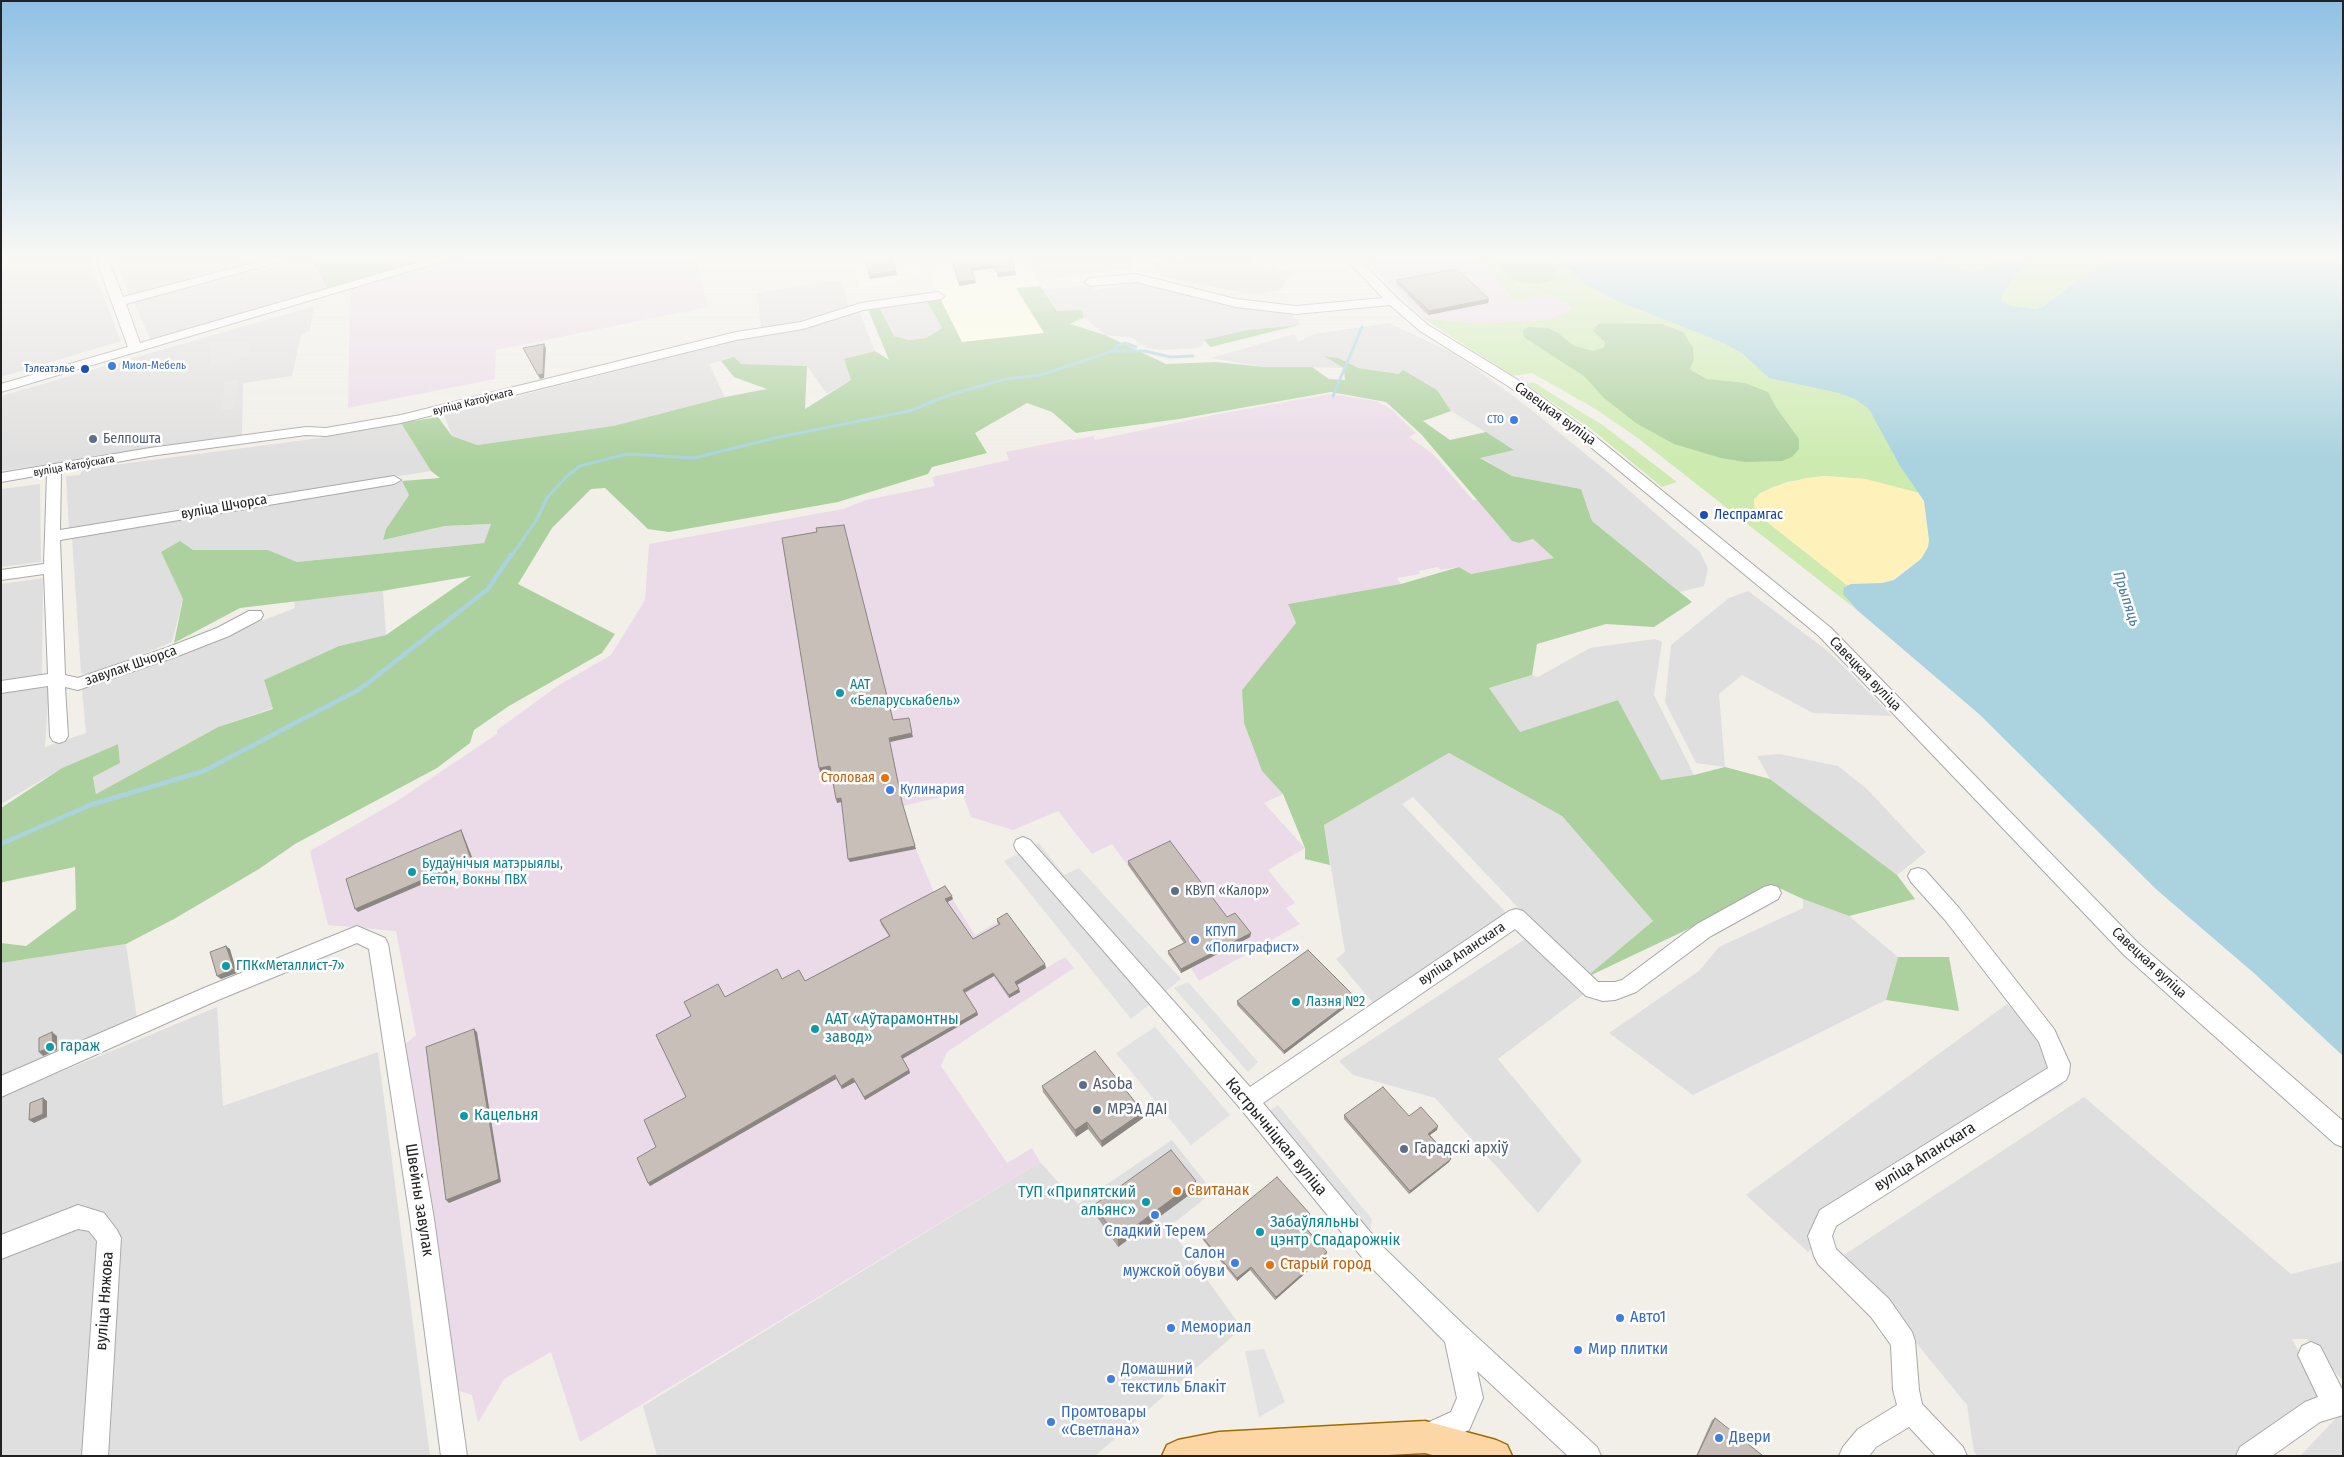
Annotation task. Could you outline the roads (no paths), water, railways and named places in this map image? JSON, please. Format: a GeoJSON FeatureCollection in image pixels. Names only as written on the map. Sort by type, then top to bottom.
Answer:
{"type":"FeatureCollection","features":[{"type":"Feature","properties":{"kind":"main road"},"geometry":{"type":"LineString","coordinates":[[1178,1456],[1425,1436],[1496,1456]]}},
{"type":"Feature","properties":{"kind":"street"},"geometry":{"type":"LineString","coordinates":[[127,324],[135,348]]}},
{"type":"Feature","properties":{"kind":"street"},"geometry":{"type":"LineString","coordinates":[[1,388],[218,324]]}},
{"type":"Feature","properties":{"kind":"street","name":"вуліца Катоўскага"},"geometry":{"type":"LineString","coordinates":[[1,478],[150,452],[306,432],[326,432],[401,419],[736,336],[806,324]]}},
{"type":"Feature","properties":{"kind":"street","name":"Савецкая вуліца"},"geometry":{"type":"LineString","coordinates":[[1420,324],[1513,383],[1586,436],[1748,572],[1825,632],[2131,948],[2343,1136]]}},
{"type":"Feature","properties":{"kind":"street"},"geometry":{"type":"LineString","coordinates":[[54,470],[52,568],[60,736]]}},
{"type":"Feature","properties":{"kind":"street","name":"вуліца Шчорса"},"geometry":{"type":"LineString","coordinates":[[54,536],[245,503],[394,480]]}},
{"type":"Feature","properties":{"kind":"street"},"geometry":{"type":"LineString","coordinates":[[1,575],[52,568]]}},
{"type":"Feature","properties":{"kind":"street","name":"завулак Шчорса"},"geometry":{"type":"LineString","coordinates":[[1,688],[58,679],[78,684],[224,632],[255,615]]}},
{"type":"Feature","properties":{"kind":"street","name":"Кастрычніцкая вуліца"},"geometry":{"type":"LineString","coordinates":[[1023,845],[1248,1101],[1373,1253],[1456,1335],[1588,1456]]}},
{"type":"Feature","properties":{"kind":"street","name":"вуліца Апанскага"},"geometry":{"type":"LineString","coordinates":[[1911,1410],[1906,1390],[1903,1341],[1880,1308],[1826,1256],[1820,1236],[1828,1218],[2058,1073],[2059,1064],[2047,1036],[1952,914],[1918,876]]}},
{"type":"Feature","properties":{"kind":"street","name":"вуліца Апанскага"},"geometry":{"type":"LineString","coordinates":[[1248,1101],[1516,917],[1584,984],[1593,990],[1615,992],[1629,986],[1704,930],[1770,892]]}},
{"type":"Feature","properties":{"kind":"street","name":"Швейны завулак"},"geometry":{"type":"LineString","coordinates":[[1,1087],[211,994],[281,967],[357,934],[378,944],[422,1219],[454,1456]]}},
{"type":"Feature","properties":{"kind":"street","name":"вуліца Няжова"},"geometry":{"type":"LineString","coordinates":[[1,1247],[78,1217],[96,1222],[109,1238],[95,1456]]}},
{"type":"Feature","properties":{"kind":"street"},"geometry":{"type":"LineString","coordinates":[[1425,1436],[1460,1421],[1470,1398],[1456,1335]]}},
{"type":"Feature","properties":{"kind":"street"},"geometry":{"type":"LineString","coordinates":[[2249,1456],[2314,1411],[2336,1405],[2311,1355]]}},
{"type":"Feature","properties":{"kind":"street"},"geometry":{"type":"LineString","coordinates":[[1852,1456],[1867,1438],[1911,1410],[1954,1456]]}},
{"type":"Feature","properties":{"kind":"water","name":"Прыпяць"},"geometry":{"type":"Polygon","coordinates":[[[1676,324],[2343,324],[2343,1056],[2255,974],[2157,890],[1979,714],[1857,610],[1843,594],[1844,587],[1851,584],[1882,583],[1894,580],[1921,559],[1928,547],[1929,540],[1924,501],[1900,466],[1869,409],[1855,399],[1839,393],[1769,378],[1743,354],[1724,343],[1676,324]]]}},
{"type":"Feature","properties":{"kind":"waterway"},"geometry":{"type":"LineString","coordinates":[[1333,396],[1362,327]]}},
{"type":"Feature","properties":{"kind":"waterway"},"geometry":{"type":"LineString","coordinates":[[1113,351],[1117,346],[1125,343],[1136,347]]}},
{"type":"Feature","properties":{"kind":"waterway"},"geometry":{"type":"LineString","coordinates":[[511,557],[537,519],[547,498],[566,477],[580,466],[627,454],[694,458],[779,437],[909,411],[952,394],[1006,379],[1040,375],[1113,351]]}},
{"type":"Feature","properties":{"kind":"waterway"},"geometry":{"type":"LineString","coordinates":[[1113,351],[1145,351],[1170,357],[1193,356]]}},
{"type":"Feature","properties":{"kind":"waterway"},"geometry":{"type":"LineString","coordinates":[[1,844],[90,805],[204,771],[360,689],[488,589],[511,555]]}},
{"type":"Feature","properties":{"kind":"place","name":"Миол-Мебель"},"geometry":{"type":"Point","coordinates":[112,366]}},
{"type":"Feature","properties":{"kind":"place","name":"Тэлеатэлье"},"geometry":{"type":"Point","coordinates":[85,369]}},
{"type":"Feature","properties":{"kind":"place","name":"СТО"},"geometry":{"type":"Point","coordinates":[1514,420]}},
{"type":"Feature","properties":{"kind":"place","name":"Белпошта"},"geometry":{"type":"Point","coordinates":[93,439]}},
{"type":"Feature","properties":{"kind":"place","name":"Леспрамгас"},"geometry":{"type":"Point","coordinates":[1704,515]}},
{"type":"Feature","properties":{"kind":"place","name":"ААТ «Беларуськабель»"},"geometry":{"type":"Point","coordinates":[840,693]}},
{"type":"Feature","properties":{"kind":"place","name":"Столовая"},"geometry":{"type":"Point","coordinates":[885,778]}},
{"type":"Feature","properties":{"kind":"place","name":"Кулинария"},"geometry":{"type":"Point","coordinates":[890,790]}},
{"type":"Feature","properties":{"kind":"place","name":"Будаўнічыя матэрыялы, Бетон, Вокны ПВХ"},"geometry":{"type":"Point","coordinates":[412,872]}},
{"type":"Feature","properties":{"kind":"place","name":"КВУП «Калор»"},"geometry":{"type":"Point","coordinates":[1175,891]}},
{"type":"Feature","properties":{"kind":"place","name":"КПУП «Полиграфист»"},"geometry":{"type":"Point","coordinates":[1195,940]}},
{"type":"Feature","properties":{"kind":"place","name":"ГПК«Металлист-7»"},"geometry":{"type":"Point","coordinates":[226,966]}},
{"type":"Feature","properties":{"kind":"place","name":"Лазня №2"},"geometry":{"type":"Point","coordinates":[1296,1002]}},
{"type":"Feature","properties":{"kind":"place","name":"ААТ «Аўтарамонтны завод»"},"geometry":{"type":"Point","coordinates":[815,1029]}},
{"type":"Feature","properties":{"kind":"place","name":"гараж"},"geometry":{"type":"Point","coordinates":[50,1047]}},
{"type":"Feature","properties":{"kind":"place","name":"Asoba"},"geometry":{"type":"Point","coordinates":[1083,1085]}},
{"type":"Feature","properties":{"kind":"place","name":"МРЭА ДАІ"},"geometry":{"type":"Point","coordinates":[1097,1110]}},
{"type":"Feature","properties":{"kind":"place","name":"Кацельня"},"geometry":{"type":"Point","coordinates":[464,1116]}},
{"type":"Feature","properties":{"kind":"place","name":"Гарадскі архіў"},"geometry":{"type":"Point","coordinates":[1404,1149]}},
{"type":"Feature","properties":{"kind":"place","name":"Свитанак"},"geometry":{"type":"Point","coordinates":[1177,1191]}},
{"type":"Feature","properties":{"kind":"place","name":"ТУП «Припятский альянс»"},"geometry":{"type":"Point","coordinates":[1146,1202]}},
{"type":"Feature","properties":{"kind":"place","name":"Сладкий Терем"},"geometry":{"type":"Point","coordinates":[1155,1215]}},
{"type":"Feature","properties":{"kind":"place","name":"Забаўляльны цэнтр Спадарожнік"},"geometry":{"type":"Point","coordinates":[1260,1232]}},
{"type":"Feature","properties":{"kind":"place","name":"Салон мужской обуви"},"geometry":{"type":"Point","coordinates":[1235,1263]}},
{"type":"Feature","properties":{"kind":"place","name":"Старый город"},"geometry":{"type":"Point","coordinates":[1270,1265]}},
{"type":"Feature","properties":{"kind":"place","name":"Авто1"},"geometry":{"type":"Point","coordinates":[1620,1318]}},
{"type":"Feature","properties":{"kind":"place","name":"Мемориал"},"geometry":{"type":"Point","coordinates":[1171,1328]}},
{"type":"Feature","properties":{"kind":"place","name":"Мир плитки"},"geometry":{"type":"Point","coordinates":[1578,1350]}},
{"type":"Feature","properties":{"kind":"place","name":"Домашний текстиль Блакіт"},"geometry":{"type":"Point","coordinates":[1111,1379]}},
{"type":"Feature","properties":{"kind":"place","name":"Промтовары «Светлана»"},"geometry":{"type":"Point","coordinates":[1051,1422]}},
{"type":"Feature","properties":{"kind":"place","name":"Двери"},"geometry":{"type":"Point","coordinates":[1719,1438]}}]}
